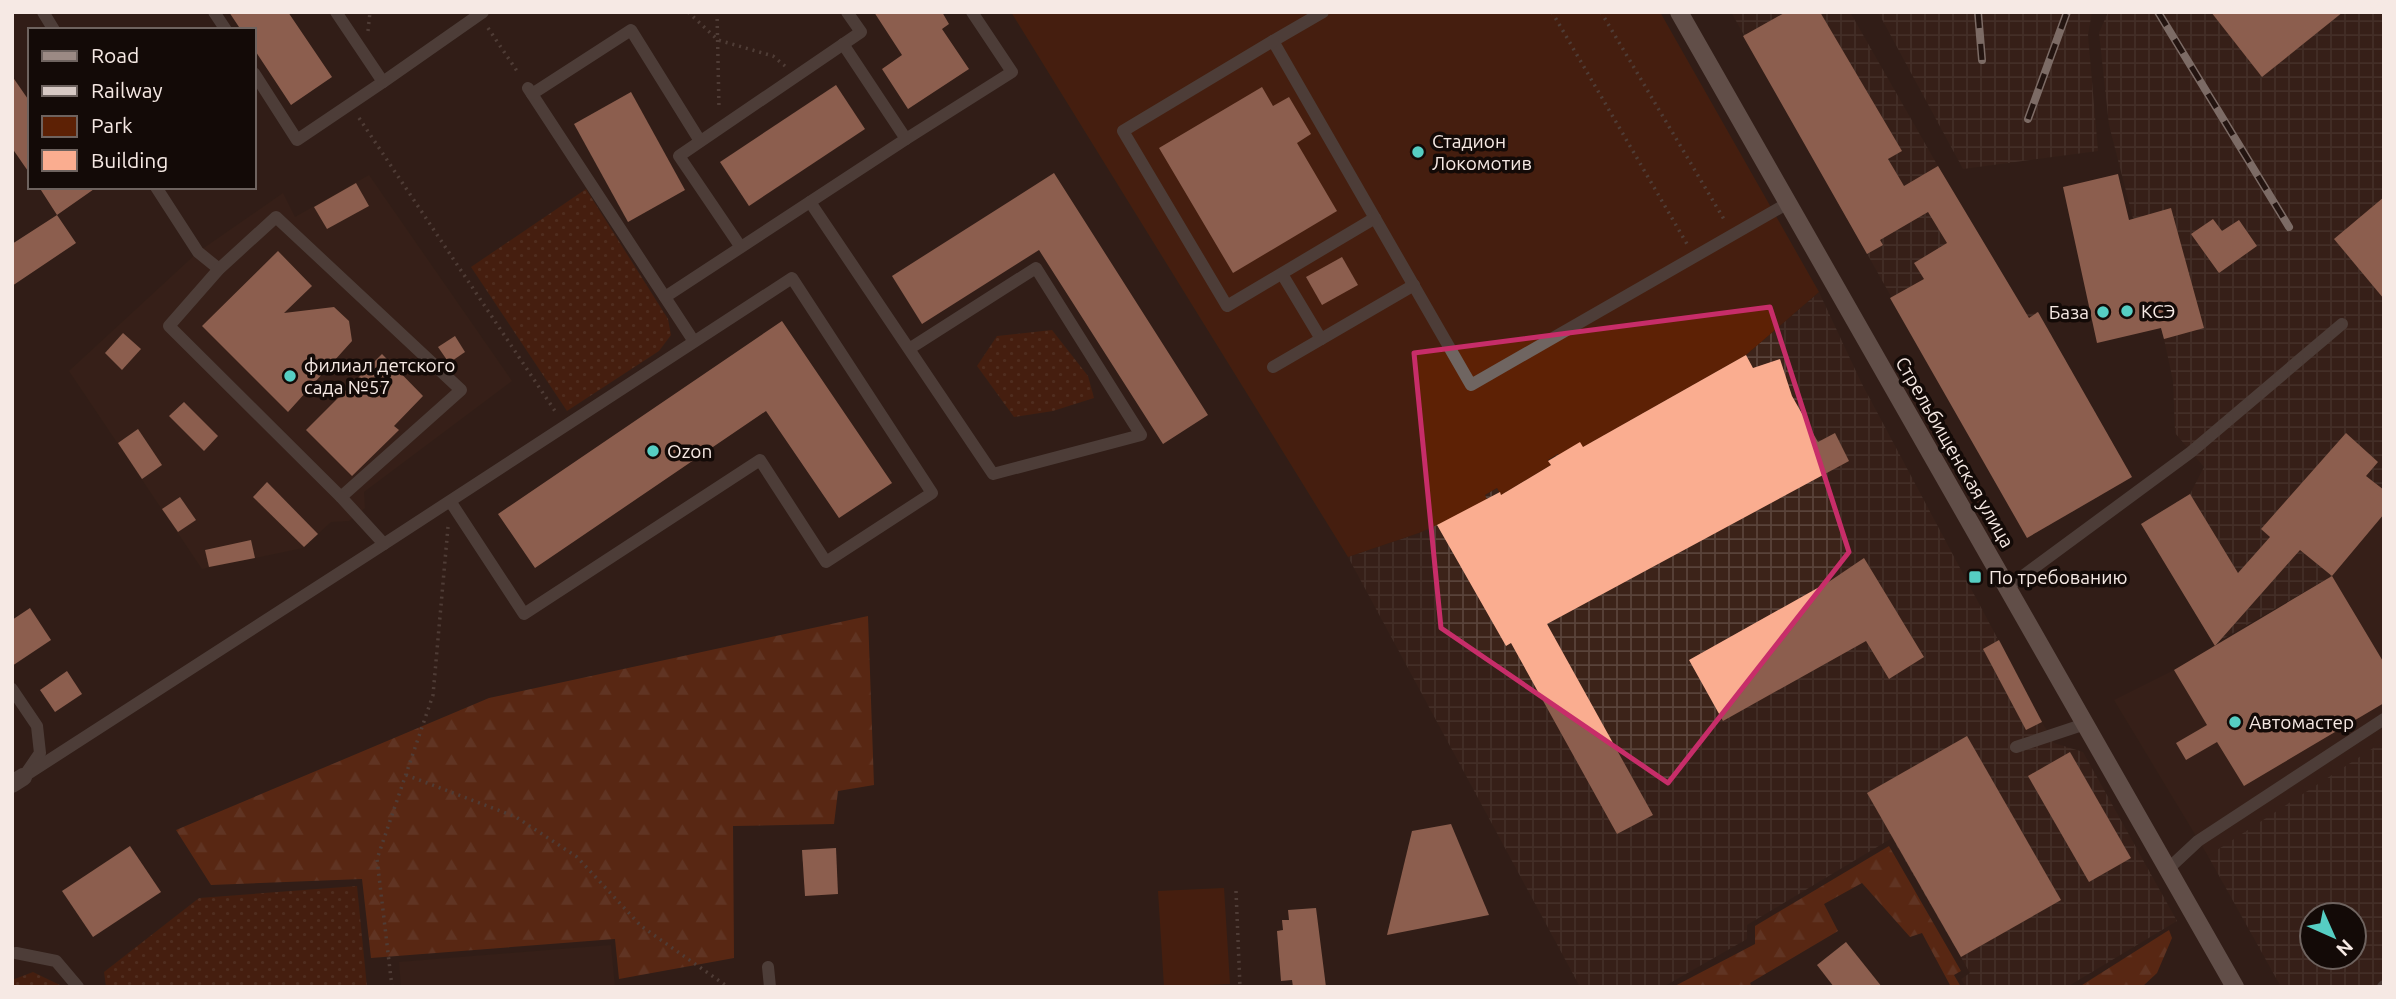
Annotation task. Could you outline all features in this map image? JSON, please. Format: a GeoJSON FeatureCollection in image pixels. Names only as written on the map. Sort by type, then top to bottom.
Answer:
{"type":"FeatureCollection","features":[{"type":"Feature","properties":{"kind":"main road","name":"Стрельбищенская улица"},"geometry":{"type":"LineString","coordinates":[[1679,12],[2235,987]]}},
{"type":"Feature","properties":{"kind":"lane"},"geometry":{"type":"LineString","coordinates":[[43,12],[53,28]]}},
{"type":"Feature","properties":{"kind":"lane"},"geometry":{"type":"LineString","coordinates":[[214,12],[225,28]]}},
{"type":"Feature","properties":{"kind":"lane"},"geometry":{"type":"LineString","coordinates":[[336,12],[383,82]]}},
{"type":"Feature","properties":{"kind":"lane"},"geometry":{"type":"LineString","coordinates":[[740,246],[679,156],[861,32],[847,12]]}},
{"type":"Feature","properties":{"kind":"lane"},"geometry":{"type":"LineString","coordinates":[[665,297],[1012,72],[972,12]]}},
{"type":"Feature","properties":{"kind":"lane"},"geometry":{"type":"LineString","coordinates":[[1323,12],[1123,131],[1227,306],[1375,218]]}},
{"type":"Feature","properties":{"kind":"lane"},"geometry":{"type":"LineString","coordinates":[[256,76],[298,141],[481,14]]}},
{"type":"Feature","properties":{"kind":"lane"},"geometry":{"type":"LineString","coordinates":[[693,340],[530,91],[631,30],[700,142]]}},
{"type":"Feature","properties":{"kind":"lane"},"geometry":{"type":"LineString","coordinates":[[1273,41],[1471,385],[1788,203]]}},
{"type":"Feature","properties":{"kind":"lane"},"geometry":{"type":"LineString","coordinates":[[843,44],[906,139]]}},
{"type":"Feature","properties":{"kind":"lane"},"geometry":{"type":"LineString","coordinates":[[157,189],[198,252],[219,269]]}},
{"type":"Feature","properties":{"kind":"lane"},"geometry":{"type":"LineString","coordinates":[[810,201],[909,349],[993,474],[1141,435],[1036,268],[909,349]]}},
{"type":"Feature","properties":{"kind":"lane"},"geometry":{"type":"LineString","coordinates":[[341,497],[461,390],[276,217],[219,269],[169,327],[341,497],[384,544]]}},
{"type":"Feature","properties":{"kind":"lane"},"geometry":{"type":"LineString","coordinates":[[1283,274],[1321,339]]}},
{"type":"Feature","properties":{"kind":"lane"},"geometry":{"type":"LineString","coordinates":[[18,780],[792,278],[932,493],[826,562],[760,460],[524,614],[450,501]]}},
{"type":"Feature","properties":{"kind":"lane"},"geometry":{"type":"LineString","coordinates":[[1273,367],[1413,285]]}},
{"type":"Feature","properties":{"kind":"lane"},"geometry":{"type":"LineString","coordinates":[[2008,587],[2191,452],[2342,324]]}},
{"type":"Feature","properties":{"kind":"lane"},"geometry":{"type":"LineString","coordinates":[[12,689],[37,726],[40,753],[18,780]]}},
{"type":"Feature","properties":{"kind":"lane"},"geometry":{"type":"LineString","coordinates":[[2168,869],[2198,841],[2384,719]]}},
{"type":"Feature","properties":{"kind":"lane"},"geometry":{"type":"LineString","coordinates":[[2016,747],[2085,724]]}},
{"type":"Feature","properties":{"kind":"lane"},"geometry":{"type":"LineString","coordinates":[[16,953],[56,961],[78,987]]}},
{"type":"Feature","properties":{"kind":"lane"},"geometry":{"type":"LineString","coordinates":[[768,967],[770,987]]}},
{"type":"Feature","properties":{"kind":"path"},"geometry":{"type":"LineString","coordinates":[[688,12],[718,40],[773,56],[797,75]]}},
{"type":"Feature","properties":{"kind":"path"},"geometry":{"type":"LineString","coordinates":[[717,12],[720,128]]}},
{"type":"Feature","properties":{"kind":"path"},"geometry":{"type":"LineString","coordinates":[[1552,12],[1694,257]]}},
{"type":"Feature","properties":{"kind":"path"},"geometry":{"type":"LineString","coordinates":[[1601,12],[1733,234]]}},
{"type":"Feature","properties":{"kind":"path"},"geometry":{"type":"LineString","coordinates":[[481,14],[530,91]]}},
{"type":"Feature","properties":{"kind":"path"},"geometry":{"type":"LineString","coordinates":[[350,104],[565,426]]}},
{"type":"Feature","properties":{"kind":"path"},"geometry":{"type":"LineString","coordinates":[[392,987],[377,859],[433,695],[450,501]]}},
{"type":"Feature","properties":{"kind":"path"},"geometry":{"type":"LineString","coordinates":[[406,775],[516,817],[577,857],[641,926],[728,987]]}},
{"type":"Feature","properties":{"kind":"path"},"geometry":{"type":"LineString","coordinates":[[1236,891],[1240,987]]}},
{"type":"Feature","properties":{"kind":"highlighted area"},"geometry":{"type":"Polygon","coordinates":[[[1770,307],[1849,552],[1668,783],[1441,628],[1414,353],[1770,307]]]}},
{"type":"Feature","properties":{"kind":"shaded area"},"geometry":{"type":"Polygon","coordinates":[[[1731,12],[1850,12],[1955,196],[1994,319],[2038,312],[2132,477],[2027,538],[1731,12]]]}},
{"type":"Feature","properties":{"kind":"shaded area"},"geometry":{"type":"Polygon","coordinates":[[[1878,12],[2092,12],[2088,35],[2098,151],[1963,169],[1878,12]]]}},
{"type":"Feature","properties":{"kind":"shaded area"},"geometry":{"type":"Polygon","coordinates":[[[2108,12],[2384,12],[2384,490],[2370,479],[2307,555],[2332,576],[2214,644],[2141,524],[2190,494],[2204,467],[2175,433],[2173,381],[2164,339],[2109,125],[2099,33],[2108,12]]]}},
{"type":"Feature","properties":{"kind":"shaded area","name":"филиал детского сада №57"},"geometry":{"type":"Polygon","coordinates":[[[369,175],[512,381],[364,492],[365,508],[349,521],[331,522],[303,548],[202,569],[69,371],[198,252],[283,193],[295,217],[369,175]]]}},
{"type":"Feature","properties":{"kind":"shaded area"},"geometry":{"type":"Polygon","coordinates":[[[1819,292],[1861,382],[2042,722],[2054,743],[2083,752],[2177,921],[2067,987],[1966,987],[1961,979],[1970,973],[1892,838],[1747,925],[1747,939],[1663,987],[1580,987],[1348,557],[1419,533],[1497,488],[1502,494],[1551,466],[1548,460],[1559,454],[1561,459],[1746,355],[1819,292]]]}},
{"type":"Feature","properties":{"kind":"shaded area"},"geometry":{"type":"Polygon","coordinates":[[[2370,479],[2384,490],[2384,755],[2208,856],[2114,700],[2174,670],[2331,577],[2307,556],[2370,479]]]}},
{"type":"Feature","properties":{"kind":"shaded area"},"geometry":{"type":"Polygon","coordinates":[[[2384,741],[2384,987],[2281,987],[2208,856],[2384,741]]]}},
{"type":"Feature","properties":{"kind":"shaded area"},"geometry":{"type":"Polygon","coordinates":[[[611,945],[615,987],[401,987],[399,962],[611,945]]]}},
{"type":"Feature","properties":{"kind":"green space","name":"Стадион Локомотив"},"geometry":{"type":"Polygon","coordinates":[[[1011,12],[1660,12],[1819,292],[1746,355],[1562,459],[1558,454],[1548,460],[1551,465],[1501,495],[1497,488],[1485,495],[1488,502],[1419,533],[1348,557],[1011,12]]]}},
{"type":"Feature","properties":{"kind":"green space"},"geometry":{"type":"Polygon","coordinates":[[[586,189],[668,319],[671,335],[659,351],[567,411],[471,267],[586,189]]]}},
{"type":"Feature","properties":{"kind":"green space"},"geometry":{"type":"Polygon","coordinates":[[[1052,330],[1088,376],[1094,398],[1053,411],[1014,417],[977,366],[997,336],[1052,330]]]}},
{"type":"Feature","properties":{"kind":"green space"},"geometry":{"type":"Polygon","coordinates":[[[868,616],[874,785],[838,791],[834,824],[733,826],[734,958],[619,979],[615,939],[371,958],[362,879],[211,885],[176,830],[489,698],[868,616]]]}},
{"type":"Feature","properties":{"kind":"green space"},"geometry":{"type":"Polygon","coordinates":[[[1889,846],[1961,971],[1954,975],[1961,987],[1951,987],[1922,933],[1910,937],[1862,883],[1824,904],[1838,931],[1750,983],[1752,987],[1673,987],[1755,944],[1755,926],[1889,846]]]}},
{"type":"Feature","properties":{"kind":"green space"},"geometry":{"type":"Polygon","coordinates":[[[357,886],[367,987],[106,987],[104,972],[199,898],[357,886]]]}},
{"type":"Feature","properties":{"kind":"green space"},"geometry":{"type":"Polygon","coordinates":[[[1224,888],[1230,984],[1164,987],[1158,891],[1224,888]]]}},
{"type":"Feature","properties":{"kind":"green space"},"geometry":{"type":"Polygon","coordinates":[[[2169,930],[2172,938],[2157,973],[2142,987],[2079,987],[2169,930]]]}},
{"type":"Feature","properties":{"kind":"green space"},"geometry":{"type":"Polygon","coordinates":[[[33,972],[64,987],[12,987],[12,980],[33,972]]]}},
{"type":"Feature","properties":{"kind":"building"},"geometry":{"type":"Polygon","coordinates":[[[229,12],[288,12],[332,77],[291,105],[256,52],[256,28],[240,28],[229,12]]]}},
{"type":"Feature","properties":{"kind":"building"},"geometry":{"type":"Polygon","coordinates":[[[874,12],[942,12],[949,24],[942,29],[969,69],[908,109],[882,69],[902,55],[874,12]]]}},
{"type":"Feature","properties":{"kind":"building"},"geometry":{"type":"Polygon","coordinates":[[[1786,12],[1820,12],[1902,151],[1888,159],[1904,186],[1938,166],[2029,318],[2038,312],[2132,477],[2027,538],[1890,298],[1924,279],[1914,263],[1947,243],[1928,212],[1880,240],[1883,245],[1867,254],[1743,36],[1786,12]]]}},
{"type":"Feature","properties":{"kind":"building"},"geometry":{"type":"Polygon","coordinates":[[[2211,12],[2343,12],[2262,77],[2211,12]]]}},
{"type":"Feature","properties":{"kind":"building"},"geometry":{"type":"Polygon","coordinates":[[[12,76],[28,99],[28,171],[12,148],[12,76]]]}},
{"type":"Feature","properties":{"kind":"building"},"geometry":{"type":"Polygon","coordinates":[[[836,85],[865,129],[749,206],[720,162],[836,85]]]}},
{"type":"Feature","properties":{"kind":"building"},"geometry":{"type":"Polygon","coordinates":[[[1262,87],[1273,106],[1289,97],[1311,134],[1297,143],[1337,211],[1233,273],[1159,148],[1262,87]]]}},
{"type":"Feature","properties":{"kind":"building"},"geometry":{"type":"Polygon","coordinates":[[[631,92],[685,190],[628,222],[574,124],[631,92]]]}},
{"type":"Feature","properties":{"kind":"building"},"geometry":{"type":"Polygon","coordinates":[[[1054,173],[1208,415],[1163,444],[1039,250],[922,324],[892,276],[1054,173]]]}},
{"type":"Feature","properties":{"kind":"building"},"geometry":{"type":"Polygon","coordinates":[[[2118,174],[2129,220],[2171,208],[2204,328],[2164,339],[2161,328],[2097,343],[2063,187],[2118,174]]]}},
{"type":"Feature","properties":{"kind":"building"},"geometry":{"type":"Polygon","coordinates":[[[356,183],[369,206],[327,229],[314,207],[356,183]]]}},
{"type":"Feature","properties":{"kind":"building"},"geometry":{"type":"Polygon","coordinates":[[[40,189],[94,189],[57,215],[40,189]]]}},
{"type":"Feature","properties":{"kind":"building"},"geometry":{"type":"Polygon","coordinates":[[[2384,197],[2384,299],[2334,239],[2384,197]]]}},
{"type":"Feature","properties":{"kind":"building"},"geometry":{"type":"Polygon","coordinates":[[[57,215],[76,243],[12,286],[12,244],[57,215]]]}},
{"type":"Feature","properties":{"kind":"building"},"geometry":{"type":"Polygon","coordinates":[[[2213,219],[2222,231],[2239,220],[2257,246],[2219,273],[2191,234],[2213,219]]]}},
{"type":"Feature","properties":{"kind":"building"},"geometry":{"type":"Polygon","coordinates":[[[278,251],[312,286],[284,313],[334,307],[349,321],[352,341],[288,412],[202,326],[278,251]]]}},
{"type":"Feature","properties":{"kind":"building"},"geometry":{"type":"Polygon","coordinates":[[[1342,257],[1358,285],[1322,305],[1306,277],[1342,257]]]}},
{"type":"Feature","properties":{"kind":"building"},"geometry":{"type":"Polygon","coordinates":[[[782,321],[892,483],[839,518],[766,411],[535,568],[498,514],[782,321]]]}},
{"type":"Feature","properties":{"kind":"building"},"geometry":{"type":"Polygon","coordinates":[[[123,333],[141,349],[122,370],[105,353],[123,333]]]}},
{"type":"Feature","properties":{"kind":"building"},"geometry":{"type":"Polygon","coordinates":[[[455,336],[465,352],[449,363],[438,347],[455,336]]]}},
{"type":"Feature","properties":{"kind":"building"},"geometry":{"type":"Polygon","coordinates":[[[382,354],[423,396],[394,426],[399,430],[352,476],[306,430],[382,354]]]}},
{"type":"Feature","properties":{"kind":"building"},"geometry":{"type":"Polygon","coordinates":[[[1746,355],[1753,368],[1780,359],[1792,396],[1818,442],[1835,433],[1849,461],[1547,624],[1653,815],[1617,834],[1511,643],[1506,646],[1437,525],[1500,492],[1501,495],[1551,465],[1548,461],[1580,442],[1583,447],[1746,355]]]}},
{"type":"Feature","properties":{"kind":"building"},"geometry":{"type":"Polygon","coordinates":[[[184,402],[218,436],[204,451],[169,416],[184,402]]]}},
{"type":"Feature","properties":{"kind":"building"},"geometry":{"type":"Polygon","coordinates":[[[138,429],[162,465],[142,479],[118,443],[138,429]]]}},
{"type":"Feature","properties":{"kind":"building"},"geometry":{"type":"Polygon","coordinates":[[[2346,433],[2378,462],[2366,476],[2384,490],[2384,514],[2332,576],[2300,550],[2215,646],[2141,524],[2190,494],[2238,573],[2270,537],[2261,529],[2346,433]]]}},
{"type":"Feature","properties":{"kind":"building"},"geometry":{"type":"Polygon","coordinates":[[[267,482],[318,534],[304,547],[253,497],[267,482]]]}},
{"type":"Feature","properties":{"kind":"building"},"geometry":{"type":"Polygon","coordinates":[[[180,497],[196,520],[178,532],[162,509],[180,497]]]}},
{"type":"Feature","properties":{"kind":"building"},"geometry":{"type":"Polygon","coordinates":[[[251,540],[255,558],[209,567],[205,550],[251,540]]]}},
{"type":"Feature","properties":{"kind":"building"},"geometry":{"type":"Polygon","coordinates":[[[1864,558],[1924,657],[1889,679],[1866,641],[1723,721],[1689,660],[1830,581],[1864,558]]]}},
{"type":"Feature","properties":{"kind":"building"},"geometry":{"type":"Polygon","coordinates":[[[2332,576],[2384,663],[2384,703],[2244,786],[2217,742],[2186,760],[2176,743],[2207,725],[2174,670],[2332,576]]]}},
{"type":"Feature","properties":{"kind":"building"},"geometry":{"type":"Polygon","coordinates":[[[30,608],[51,640],[12,666],[12,620],[30,608]]]}},
{"type":"Feature","properties":{"kind":"building"},"geometry":{"type":"Polygon","coordinates":[[[1999,640],[2042,722],[2026,730],[1983,649],[1999,640]]]}},
{"type":"Feature","properties":{"kind":"building"},"geometry":{"type":"Polygon","coordinates":[[[67,671],[82,694],[55,712],[40,690],[67,671]]]}},
{"type":"Feature","properties":{"kind":"building"},"geometry":{"type":"Polygon","coordinates":[[[1967,736],[2061,900],[1961,957],[1867,793],[1967,736]]]}},
{"type":"Feature","properties":{"kind":"building"},"geometry":{"type":"Polygon","coordinates":[[[2070,752],[2131,858],[2089,882],[2028,776],[2070,752]]]}},
{"type":"Feature","properties":{"kind":"building"},"geometry":{"type":"Polygon","coordinates":[[[1451,824],[1489,915],[1387,935],[1412,831],[1451,824]]]}},
{"type":"Feature","properties":{"kind":"building"},"geometry":{"type":"Polygon","coordinates":[[[130,846],[161,892],[93,937],[62,891],[130,846]]]}},
{"type":"Feature","properties":{"kind":"building"},"geometry":{"type":"Polygon","coordinates":[[[836,848],[838,894],[805,896],[802,850],[836,848]]]}},
{"type":"Feature","properties":{"kind":"building"},"geometry":{"type":"Polygon","coordinates":[[[1316,908],[1326,987],[1293,987],[1292,980],[1281,981],[1277,931],[1283,930],[1282,920],[1289,920],[1288,910],[1316,908]]]}},
{"type":"Feature","properties":{"kind":"building"},"geometry":{"type":"Polygon","coordinates":[[[1846,942],[1882,987],[1834,987],[1817,965],[1846,942]]]}},
{"type":"Feature","properties":{"kind":"railway"},"geometry":{"type":"LineString","coordinates":[[1978,12],[1982,60]]}},
{"type":"Feature","properties":{"kind":"railway"},"geometry":{"type":"LineString","coordinates":[[2028,119],[2067,12]]}},
{"type":"Feature","properties":{"kind":"railway"},"geometry":{"type":"LineString","coordinates":[[2158,12],[2289,227]]}},
{"type":"Feature","properties":{"kind":"place","name":"Стадион Локомотив"},"geometry":{"type":"Point","coordinates":[1418,152]}},
{"type":"Feature","properties":{"kind":"place","name":"КСЭ"},"geometry":{"type":"Point","coordinates":[2127,311]}},
{"type":"Feature","properties":{"kind":"place","name":"База"},"geometry":{"type":"Point","coordinates":[2103,312]}},
{"type":"Feature","properties":{"kind":"place","name":"филиал детского сада №57"},"geometry":{"type":"Point","coordinates":[290,376]}},
{"type":"Feature","properties":{"kind":"place","name":"Ozon"},"geometry":{"type":"Point","coordinates":[653,451]}},
{"type":"Feature","properties":{"kind":"place","name":"По требованию"},"geometry":{"type":"Point","coordinates":[1975,577]}},
{"type":"Feature","properties":{"kind":"place","name":"Автомастер"},"geometry":{"type":"Point","coordinates":[2235,722]}}]}
